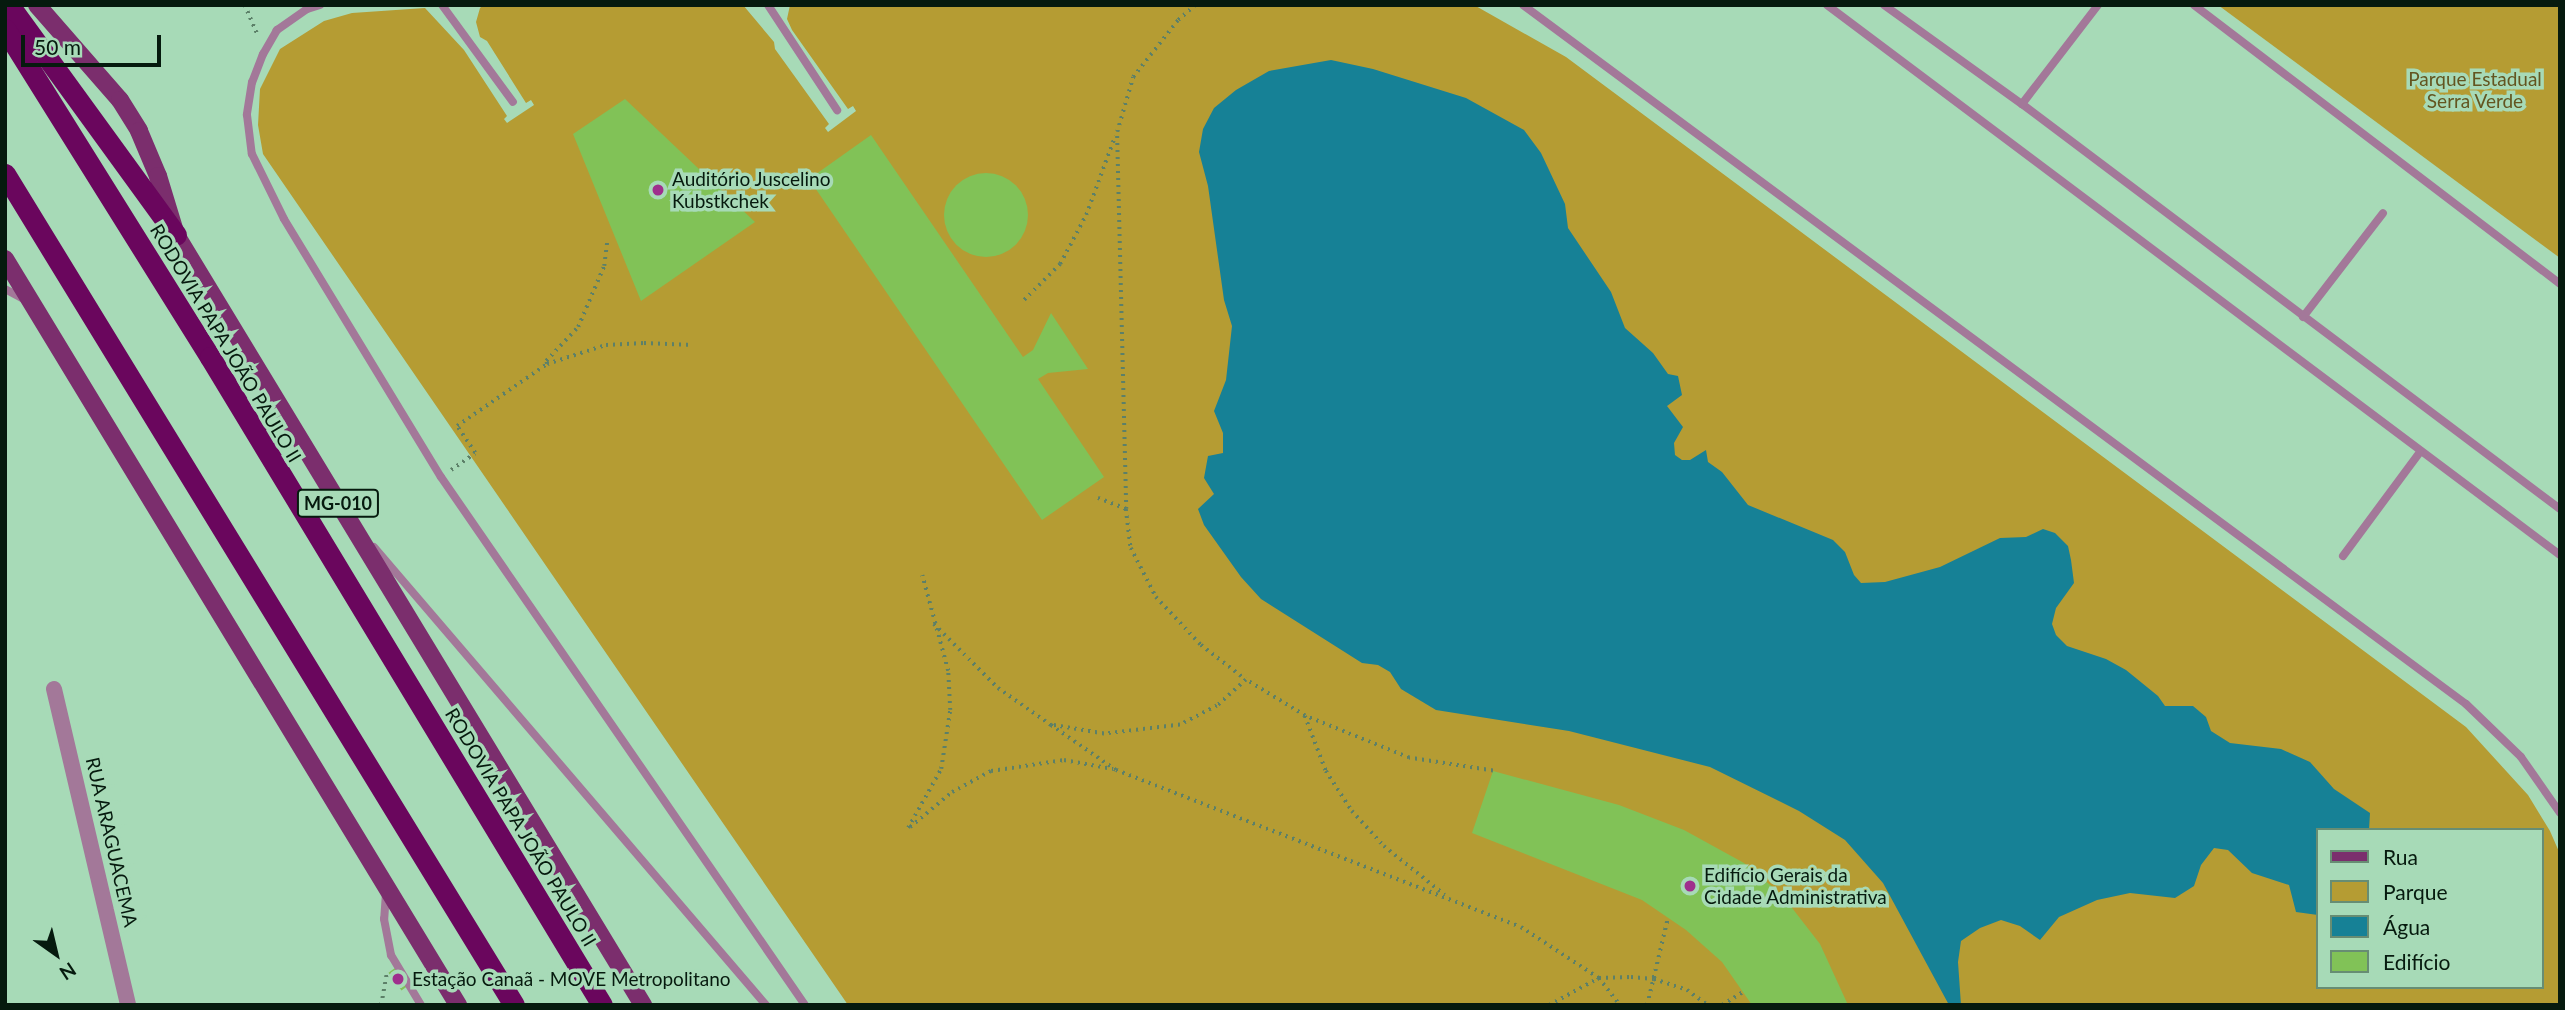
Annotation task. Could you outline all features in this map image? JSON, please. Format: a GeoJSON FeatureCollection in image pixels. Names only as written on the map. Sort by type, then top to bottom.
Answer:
{"type":"FeatureCollection","features":[{"type":"Feature","properties":{"kind":"highway"},"geometry":{"type":"LineString","coordinates":[[9,5],[176,235]]}},
{"type":"Feature","properties":{"kind":"highway","name":"RODOVIA PAPA JOÃO PAULO II"},"geometry":{"type":"LineString","coordinates":[[5,29],[210,357],[602,1005]]}},
{"type":"Feature","properties":{"kind":"highway"},"geometry":{"type":"LineString","coordinates":[[5,174],[514,1005]]}},
{"type":"Feature","properties":{"kind":"main road","name":"MG-010"},"geometry":{"type":"LineString","coordinates":[[37,5],[127,110],[158,176],[176,235],[643,1005]]}},
{"type":"Feature","properties":{"kind":"main road"},"geometry":{"type":"LineString","coordinates":[[5,259],[230,634],[458,1005]]}},
{"type":"Feature","properties":{"kind":"street","name":"RUA ARAGUACEMA"},"geometry":{"type":"LineString","coordinates":[[54,689],[128,1005]]}},
{"type":"Feature","properties":{"kind":"lane"},"geometry":{"type":"LineString","coordinates":[[320,5],[307,9],[277,30],[263,54],[253,82],[247,116],[252,154],[284,219],[441,477],[806,1005]]}},
{"type":"Feature","properties":{"kind":"lane"},"geometry":{"type":"LineString","coordinates":[[442,5],[513,102]]}},
{"type":"Feature","properties":{"kind":"lane"},"geometry":{"type":"LineString","coordinates":[[768,5],[837,110]]}},
{"type":"Feature","properties":{"kind":"lane"},"geometry":{"type":"LineString","coordinates":[[1523,5],[2466,704],[2521,757],[2560,813]]}},
{"type":"Feature","properties":{"kind":"lane"},"geometry":{"type":"LineString","coordinates":[[1826,5],[2560,555]]}},
{"type":"Feature","properties":{"kind":"lane"},"geometry":{"type":"LineString","coordinates":[[1884,5],[2022,104],[2560,509]]}},
{"type":"Feature","properties":{"kind":"lane"},"geometry":{"type":"LineString","coordinates":[[2022,104],[2098,5]]}},
{"type":"Feature","properties":{"kind":"lane"},"geometry":{"type":"LineString","coordinates":[[2194,5],[2560,284]]}},
{"type":"Feature","properties":{"kind":"lane"},"geometry":{"type":"LineString","coordinates":[[2303,317],[2383,213]]}},
{"type":"Feature","properties":{"kind":"lane"},"geometry":{"type":"LineString","coordinates":[[5,289],[32,303]]}},
{"type":"Feature","properties":{"kind":"lane"},"geometry":{"type":"LineString","coordinates":[[2343,556],[2420,452]]}},
{"type":"Feature","properties":{"kind":"lane"},"geometry":{"type":"LineString","coordinates":[[344,513],[766,1005]]}},
{"type":"Feature","properties":{"kind":"lane"},"geometry":{"type":"LineString","coordinates":[[386,886],[384,919],[391,955],[422,1005]]}},
{"type":"Feature","properties":{"kind":"path"},"geometry":{"type":"LineString","coordinates":[[245,5],[263,54]]}},
{"type":"Feature","properties":{"kind":"path"},"geometry":{"type":"LineString","coordinates":[[1024,300],[1060,264],[1086,215],[1117,132],[1133,76],[1178,20],[1195,5]]}},
{"type":"Feature","properties":{"kind":"path"},"geometry":{"type":"LineString","coordinates":[[1117,132],[1126,509],[1131,548],[1156,597],[1201,645],[1246,680],[1305,716],[1409,758],[1493,771]]}},
{"type":"Feature","properties":{"kind":"path"},"geometry":{"type":"LineString","coordinates":[[547,364],[546,361],[582,318],[604,266],[607,241]]}},
{"type":"Feature","properties":{"kind":"path"},"geometry":{"type":"LineString","coordinates":[[441,477],[475,453],[457,426],[547,364],[606,345],[693,345]]}},
{"type":"Feature","properties":{"kind":"path"},"geometry":{"type":"LineString","coordinates":[[1098,498],[1126,509]]}},
{"type":"Feature","properties":{"kind":"path"},"geometry":{"type":"LineString","coordinates":[[922,575],[932,622],[948,671],[950,710],[941,769],[908,828],[952,792],[991,771],[1065,760],[1116,769],[1521,927],[1599,978],[1620,1005]]}},
{"type":"Feature","properties":{"kind":"path"},"geometry":{"type":"LineString","coordinates":[[932,622],[998,688],[1116,769]]}},
{"type":"Feature","properties":{"kind":"path"},"geometry":{"type":"LineString","coordinates":[[1051,725],[1104,733],[1180,725],[1217,706],[1246,680]]}},
{"type":"Feature","properties":{"kind":"path"},"geometry":{"type":"LineString","coordinates":[[1305,716],[1326,771],[1352,811],[1384,846],[1425,876],[1448,898]]}},
{"type":"Feature","properties":{"kind":"path"},"geometry":{"type":"LineString","coordinates":[[1647,1005],[1668,917]]}},
{"type":"Feature","properties":{"kind":"path"},"geometry":{"type":"LineString","coordinates":[[1549,1005],[1599,978],[1654,979],[1686,990],[1708,1005]]}},
{"type":"Feature","properties":{"kind":"path"},"geometry":{"type":"LineString","coordinates":[[1722,1005],[1743,992]]}},
{"type":"Feature","properties":{"kind":"green space"},"geometry":{"type":"Polygon","coordinates":[[[483,5],[743,5],[774,42],[775,49],[829,124],[825,128],[828,132],[856,111],[853,106],[848,109],[792,30],[787,19],[790,5],[1474,5],[1566,57],[2466,727],[2528,795],[2550,831],[2560,854],[2560,1005],[848,1005],[263,154],[258,125],[260,89],[280,49],[324,21],[352,13],[425,8],[464,50],[507,116],[504,119],[507,123],[534,105],[531,100],[526,103],[487,41],[480,37],[476,22],[483,5]]]}},
{"type":"Feature","properties":{"kind":"green space","name":"Parque Estadual Serra Verde"},"geometry":{"type":"Polygon","coordinates":[[[2218,5],[2560,5],[2560,258],[2218,5]]]}},
{"type":"Feature","properties":{"kind":"water"},"geometry":{"type":"Polygon","coordinates":[[[1331,60],[1373,69],[1466,98],[1524,130],[1541,153],[1565,204],[1568,228],[1611,292],[1625,328],[1653,353],[1668,374],[1678,376],[1682,395],[1667,406],[1683,427],[1674,443],[1675,455],[1682,460],[1690,460],[1706,450],[1708,462],[1722,472],[1748,505],[1833,540],[1845,552],[1854,575],[1861,583],[1885,582],[1940,567],[2000,538],[2026,537],[2043,529],[2055,533],[2068,546],[2074,583],[2056,608],[2052,624],[2056,635],[2067,646],[2106,659],[2126,670],[2158,696],[2165,706],[2193,706],[2206,717],[2211,731],[2230,743],[2281,749],[2310,762],[2334,789],[2370,813],[2369,828],[2316,828],[2316,915],[2296,912],[2289,885],[2252,873],[2228,850],[2214,848],[2201,865],[2194,886],[2175,898],[2130,893],[2097,900],[2059,917],[2040,940],[2020,926],[2001,920],[1980,928],[1961,941],[1958,962],[1961,1005],[1949,1005],[1883,883],[1845,840],[1799,811],[1710,767],[1569,731],[1436,710],[1401,689],[1390,672],[1378,665],[1362,663],[1261,599],[1241,577],[1204,525],[1198,509],[1214,494],[1204,478],[1208,456],[1223,453],[1223,433],[1214,411],[1226,380],[1232,326],[1224,300],[1208,186],[1199,152],[1203,129],[1214,108],[1236,90],[1269,71],[1331,60]]]}},
{"type":"Feature","properties":{"kind":"building","name":"Auditório Juscelino Kubstkchek"},"geometry":{"type":"Polygon","coordinates":[[[625,99],[755,222],[641,301],[573,134],[625,99]]]}},
{"type":"Feature","properties":{"kind":"building"},"geometry":{"type":"Polygon","coordinates":[[[871,135],[1023,357],[1033,350],[1051,313],[1088,369],[1048,373],[1038,379],[1104,477],[1042,520],[809,179],[871,135]]]}},
{"type":"Feature","properties":{"kind":"building"},"geometry":{"type":"Polygon","coordinates":[[[986,173],[1002,176],[1016,185],[1025,199],[1028,215],[1025,231],[1016,245],[1002,254],[986,257],[970,254],[956,245],[947,231],[944,215],[947,199],[956,185],[970,176],[986,173]]]}},
{"type":"Feature","properties":{"kind":"building","name":"Edifício Gerais da Cidade Administrativa"},"geometry":{"type":"Polygon","coordinates":[[[1493,771],[1619,805],[1684,830],[1744,863],[1782,895],[1820,944],[1848,1005],[1752,1005],[1722,962],[1686,930],[1642,900],[1472,833],[1493,771]]]}},
{"type":"Feature","properties":{"kind":"building","name":"Estação Canaã - MOVE Metropolitano"},"geometry":{"type":"Polygon","coordinates":[[[395,968],[408,986],[401,991],[389,973],[395,968]]]}},
{"type":"Feature","properties":{"kind":"place","name":"Auditório Juscelino Kubstkchek"},"geometry":{"type":"Point","coordinates":[658,190]}},
{"type":"Feature","properties":{"kind":"place","name":"Edifício Gerais da Cidade Administrativa"},"geometry":{"type":"Point","coordinates":[1690,886]}},
{"type":"Feature","properties":{"kind":"place","name":"Estação Canaã - MOVE Metropolitano"},"geometry":{"type":"Point","coordinates":[398,979]}}]}
